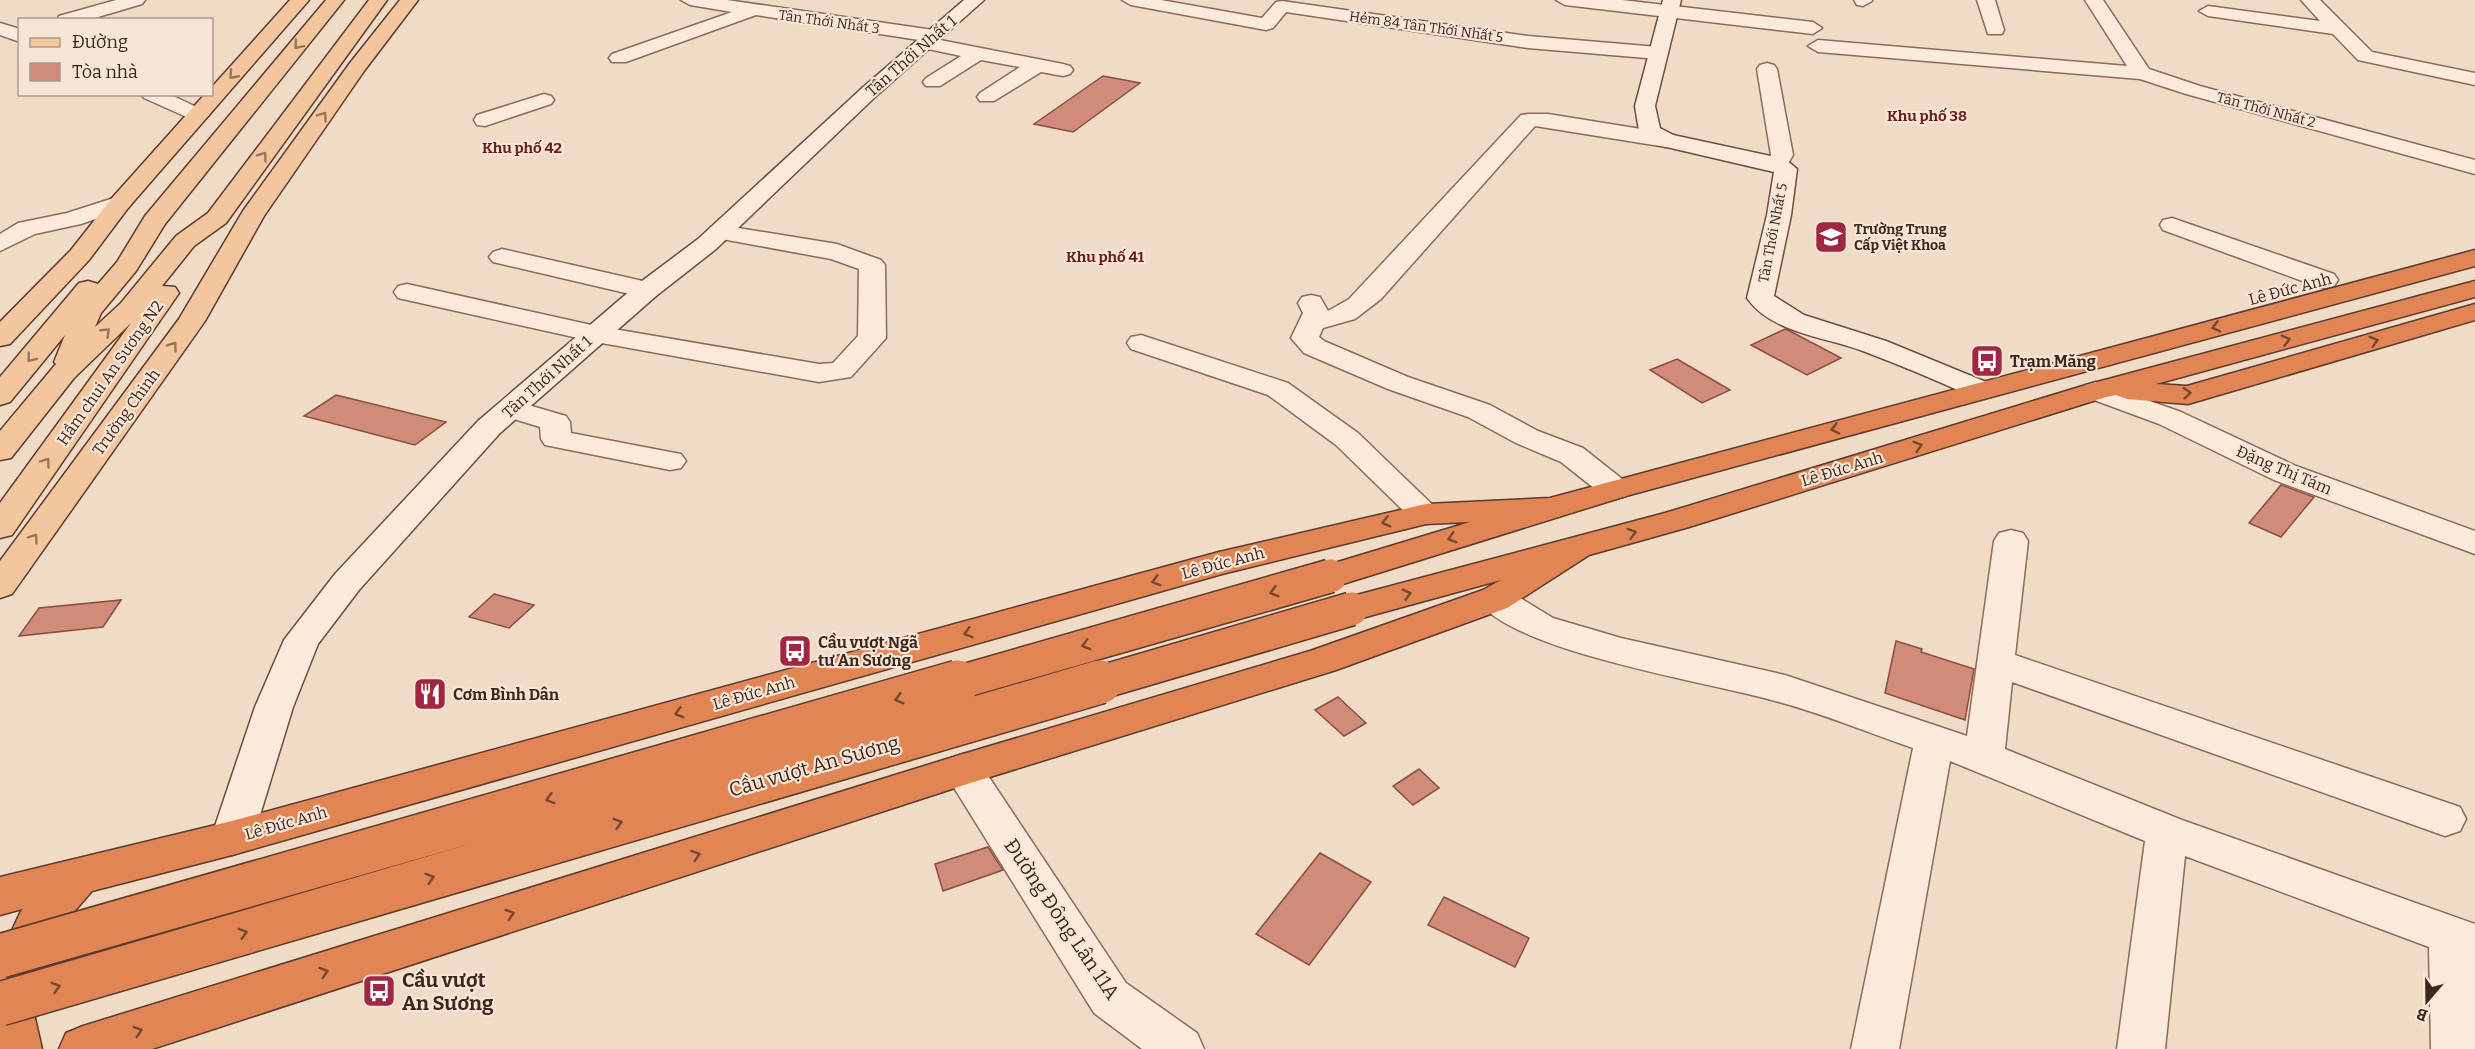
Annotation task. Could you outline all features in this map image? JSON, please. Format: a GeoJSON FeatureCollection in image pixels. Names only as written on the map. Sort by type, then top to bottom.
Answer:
{"type":"FeatureCollection","features":[{"type":"Feature","properties":{"kind":"highway","name":"Lê Đức Anh"},"geometry":{"type":"LineString","coordinates":[[2013,381],[2034,354],[2475,240]]}},
{"type":"Feature","properties":{"kind":"highway","name":"Lê Đức Anh"},"geometry":{"type":"LineString","coordinates":[[1340,592],[1548,508],[2475,258]]}},
{"type":"Feature","properties":{"kind":"highway","name":"Lê Đức Anh"},"geometry":{"type":"LineString","coordinates":[[1340,592],[1575,550],[2102,389],[2475,288]]}},
{"type":"Feature","properties":{"kind":"highway","name":"Lê Đức Anh"},"geometry":{"type":"LineString","coordinates":[[2102,389],[2188,395],[2475,312]]}},
{"type":"Feature","properties":{"kind":"highway","name":"Lê Đức Anh"},"geometry":{"type":"LineString","coordinates":[[0,896],[232,838],[1219,563],[1426,514],[1548,508]]}},
{"type":"Feature","properties":{"kind":"highway","name":"Lê Đức Anh"},"geometry":{"type":"LineString","coordinates":[[83,1049],[963,770],[1323,661],[1495,599],[1575,550]]}},
{"type":"Feature","properties":{"kind":"highway"},"geometry":{"type":"LineString","coordinates":[[0,956],[1340,592]]}},
{"type":"Feature","properties":{"kind":"highway","name":"Cầu vượt An Sương"},"geometry":{"type":"LineString","coordinates":[[0,1004],[1340,592]]}},
{"type":"Feature","properties":{"kind":"highway"},"geometry":{"type":"LineString","coordinates":[[18,1049],[8,1014],[20,961],[42,916],[77,878]]}},
{"type":"Feature","properties":{"kind":"main road"},"geometry":{"type":"LineString","coordinates":[[0,338],[80,255],[120,203],[300,0]]}},
{"type":"Feature","properties":{"kind":"main road"},"geometry":{"type":"LineString","coordinates":[[0,396],[72,305],[154,222],[335,0]]}},
{"type":"Feature","properties":{"kind":"main road"},"geometry":{"type":"LineString","coordinates":[[0,451],[64,372],[130,309],[185,241],[217,218],[378,0]]}},
{"type":"Feature","properties":{"kind":"main road","name":"Trường Chinh"},"geometry":{"type":"LineString","coordinates":[[0,586],[190,321],[242,233],[357,67],[409,0]]}},
{"type":"Feature","properties":{"kind":"main road"},"geometry":{"type":"LineString","coordinates":[[80,255],[139,213],[209,152]]}},
{"type":"Feature","properties":{"kind":"main road"},"geometry":{"type":"LineString","coordinates":[[240,188],[237,207],[242,233]]}},
{"type":"Feature","properties":{"kind":"main road","name":"Hầm chui An Sương N2"},"geometry":{"type":"LineString","coordinates":[[0,526],[217,218]]}},
{"type":"Feature","properties":{"kind":"main road"},"geometry":{"type":"LineString","coordinates":[[64,372],[88,310],[127,266],[154,222]]}},
{"type":"Feature","properties":{"kind":"street"},"geometry":{"type":"LineString","coordinates":[[73,18],[136,0]]}},
{"type":"Feature","properties":{"kind":"street"},"geometry":{"type":"LineString","coordinates":[[618,58],[751,11],[775,0]]}},
{"type":"Feature","properties":{"kind":"street","name":"Tân Thới Nhất 1"},"geometry":{"type":"LineString","coordinates":[[232,838],[274,707],[302,640],[347,582],[489,427],[647,290],[720,232],[975,0]]}},
{"type":"Feature","properties":{"kind":"street","name":"Hẻm 84 Tân Thới Nhất 5"},"geometry":{"type":"LineString","coordinates":[[1131,0],[1266,24],[1282,6],[1528,42],[1659,53]]}},
{"type":"Feature","properties":{"kind":"street","name":"Tân Thới Nhất 2"},"geometry":{"type":"LineString","coordinates":[[1565,0],[1670,7],[1816,37],[2142,73],[2193,90],[2475,167]]}},
{"type":"Feature","properties":{"kind":"street"},"geometry":{"type":"LineString","coordinates":[[1986,0],[1995,30]]}},
{"type":"Feature","properties":{"kind":"street"},"geometry":{"type":"LineString","coordinates":[[2094,0],[2142,73]]}},
{"type":"Feature","properties":{"kind":"street"},"geometry":{"type":"LineString","coordinates":[[2310,0],[2365,56],[2475,79]]}},
{"type":"Feature","properties":{"kind":"street","name":"Tân Thới Nhất 3"},"geometry":{"type":"LineString","coordinates":[[699,1],[929,40],[978,53],[1063,70]]}},
{"type":"Feature","properties":{"kind":"street"},"geometry":{"type":"LineString","coordinates":[[1666,140],[1650,131],[1645,106],[1670,7]]}},
{"type":"Feature","properties":{"kind":"street"},"geometry":{"type":"LineString","coordinates":[[2208,11],[2340,29]]}},
{"type":"Feature","properties":{"kind":"street"},"geometry":{"type":"LineString","coordinates":[[933,82],[978,53]]}},
{"type":"Feature","properties":{"kind":"street"},"geometry":{"type":"LineString","coordinates":[[987,97],[1038,65]]}},
{"type":"Feature","properties":{"kind":"street"},"geometry":{"type":"LineString","coordinates":[[1767,69],[1782,155],[1777,164]]}},
{"type":"Feature","properties":{"kind":"street"},"geometry":{"type":"LineString","coordinates":[[155,96],[198,115]]}},
{"type":"Feature","properties":{"kind":"street"},"geometry":{"type":"LineString","coordinates":[[486,120],[544,100]]}},
{"type":"Feature","properties":{"kind":"street","name":"Tân Thới Nhất 5"},"geometry":{"type":"LineString","coordinates":[[1615,489],[1572,455],[1527,437],[1479,411],[1398,383],[1314,347],[1305,338],[1311,310],[1332,320],[1351,312],[1365,300],[1529,120],[1548,120],[1666,140],[1777,164],[1786,169],[1779,215],[1760,298],[1771,309],[1802,323],[1935,368],[1981,390]]}},
{"type":"Feature","properties":{"kind":"street"},"geometry":{"type":"LineString","coordinates":[[0,244],[27,228],[72,219],[120,203]]}},
{"type":"Feature","properties":{"kind":"street"},"geometry":{"type":"LineString","coordinates":[[2172,225],[2325,280]]}},
{"type":"Feature","properties":{"kind":"street"},"geometry":{"type":"LineString","coordinates":[[407,292],[596,334],[819,374],[842,371],[872,339],[872,265],[837,252],[720,232]]}},
{"type":"Feature","properties":{"kind":"street"},"geometry":{"type":"LineString","coordinates":[[502,257],[647,290]]}},
{"type":"Feature","properties":{"kind":"street"},"geometry":{"type":"LineString","coordinates":[[1141,343],[1278,389],[1347,439],[1426,514]]}},
{"type":"Feature","properties":{"kind":"street","name":"Đặng Thị Tám"},"geometry":{"type":"LineString","coordinates":[[2102,389],[2170,418],[2285,473],[2475,543]]}},
{"type":"Feature","properties":{"kind":"street"},"geometry":{"type":"LineString","coordinates":[[511,409],[555,422],[556,439],[670,461]]}},
{"type":"Feature","properties":{"kind":"street"},"geometry":{"type":"LineString","coordinates":[[1984,757],[2011,542]]}},
{"type":"Feature","properties":{"kind":"street"},"geometry":{"type":"LineString","coordinates":[[1495,599],[1540,627],[1621,651],[1785,689],[1984,757],[2167,832],[2463,940],[2455,1049]]}},
{"type":"Feature","properties":{"kind":"street"},"geometry":{"type":"LineString","coordinates":[[1996,662],[2445,819]]}},
{"type":"Feature","properties":{"kind":"street"},"geometry":{"type":"LineString","coordinates":[[1875,1049],[1934,740]]}},
{"type":"Feature","properties":{"kind":"street","name":"Đường Đông Lân 11A"},"geometry":{"type":"LineString","coordinates":[[963,770],[1110,998],[1180,1049]]}},
{"type":"Feature","properties":{"kind":"street"},"geometry":{"type":"LineString","coordinates":[[2140,1049],[2167,832]]}},
{"type":"Feature","properties":{"kind":"building"},"geometry":{"type":"Polygon","coordinates":[[[1103,76],[1140,83],[1073,132],[1034,124],[1103,76]]]}},
{"type":"Feature","properties":{"kind":"building"},"geometry":{"type":"Polygon","coordinates":[[[1785,329],[1841,358],[1807,375],[1751,345],[1785,329]]]}},
{"type":"Feature","properties":{"kind":"building"},"geometry":{"type":"Polygon","coordinates":[[[1677,359],[1730,390],[1702,403],[1650,370],[1677,359]]]}},
{"type":"Feature","properties":{"kind":"building"},"geometry":{"type":"Polygon","coordinates":[[[336,395],[446,422],[415,445],[304,416],[336,395]]]}},
{"type":"Feature","properties":{"kind":"building"},"geometry":{"type":"Polygon","coordinates":[[[2281,485],[2314,497],[2281,537],[2249,523],[2281,485]]]}},
{"type":"Feature","properties":{"kind":"building"},"geometry":{"type":"Polygon","coordinates":[[[494,594],[534,605],[509,628],[469,617],[494,594]]]}},
{"type":"Feature","properties":{"kind":"building"},"geometry":{"type":"Polygon","coordinates":[[[121,600],[103,627],[19,636],[39,608],[121,600]]]}},
{"type":"Feature","properties":{"kind":"building"},"geometry":{"type":"Polygon","coordinates":[[[1896,641],[1922,649],[1921,652],[1974,669],[1965,720],[1885,693],[1896,641]]]}},
{"type":"Feature","properties":{"kind":"building"},"geometry":{"type":"Polygon","coordinates":[[[1338,697],[1366,723],[1344,736],[1315,710],[1338,697]]]}},
{"type":"Feature","properties":{"kind":"building"},"geometry":{"type":"Polygon","coordinates":[[[1419,769],[1439,788],[1413,805],[1393,786],[1419,769]]]}},
{"type":"Feature","properties":{"kind":"building"},"geometry":{"type":"Polygon","coordinates":[[[988,847],[1003,870],[943,891],[935,864],[988,847]]]}},
{"type":"Feature","properties":{"kind":"building"},"geometry":{"type":"Polygon","coordinates":[[[1320,853],[1371,882],[1309,965],[1256,934],[1320,853]]]}},
{"type":"Feature","properties":{"kind":"building"},"geometry":{"type":"Polygon","coordinates":[[[1444,897],[1529,938],[1515,967],[1428,925],[1444,897]]]}},
{"type":"Feature","properties":{"kind":"place","name":"Trường Trung Cấp Việt Khoa"},"geometry":{"type":"Point","coordinates":[1831,237]}},
{"type":"Feature","properties":{"kind":"place","name":"Trạm Măng"},"geometry":{"type":"Point","coordinates":[1987,361]}},
{"type":"Feature","properties":{"kind":"place","name":"Cầu vượt Ngã tư An Sương"},"geometry":{"type":"Point","coordinates":[795,651]}},
{"type":"Feature","properties":{"kind":"place","name":"Cơm Bình Dân"},"geometry":{"type":"Point","coordinates":[430,694]}},
{"type":"Feature","properties":{"kind":"place","name":"Cầu vượt An Sương"},"geometry":{"type":"Point","coordinates":[379,991]}},
{"type":"Feature","properties":{"kind":"district","name":"Khu phố 38"},"geometry":{"type":"Point","coordinates":[1927,116]}},
{"type":"Feature","properties":{"kind":"district","name":"Khu phố 42"},"geometry":{"type":"Point","coordinates":[522,148]}},
{"type":"Feature","properties":{"kind":"district","name":"Khu phố 41"},"geometry":{"type":"Point","coordinates":[1105,257]}}]}
